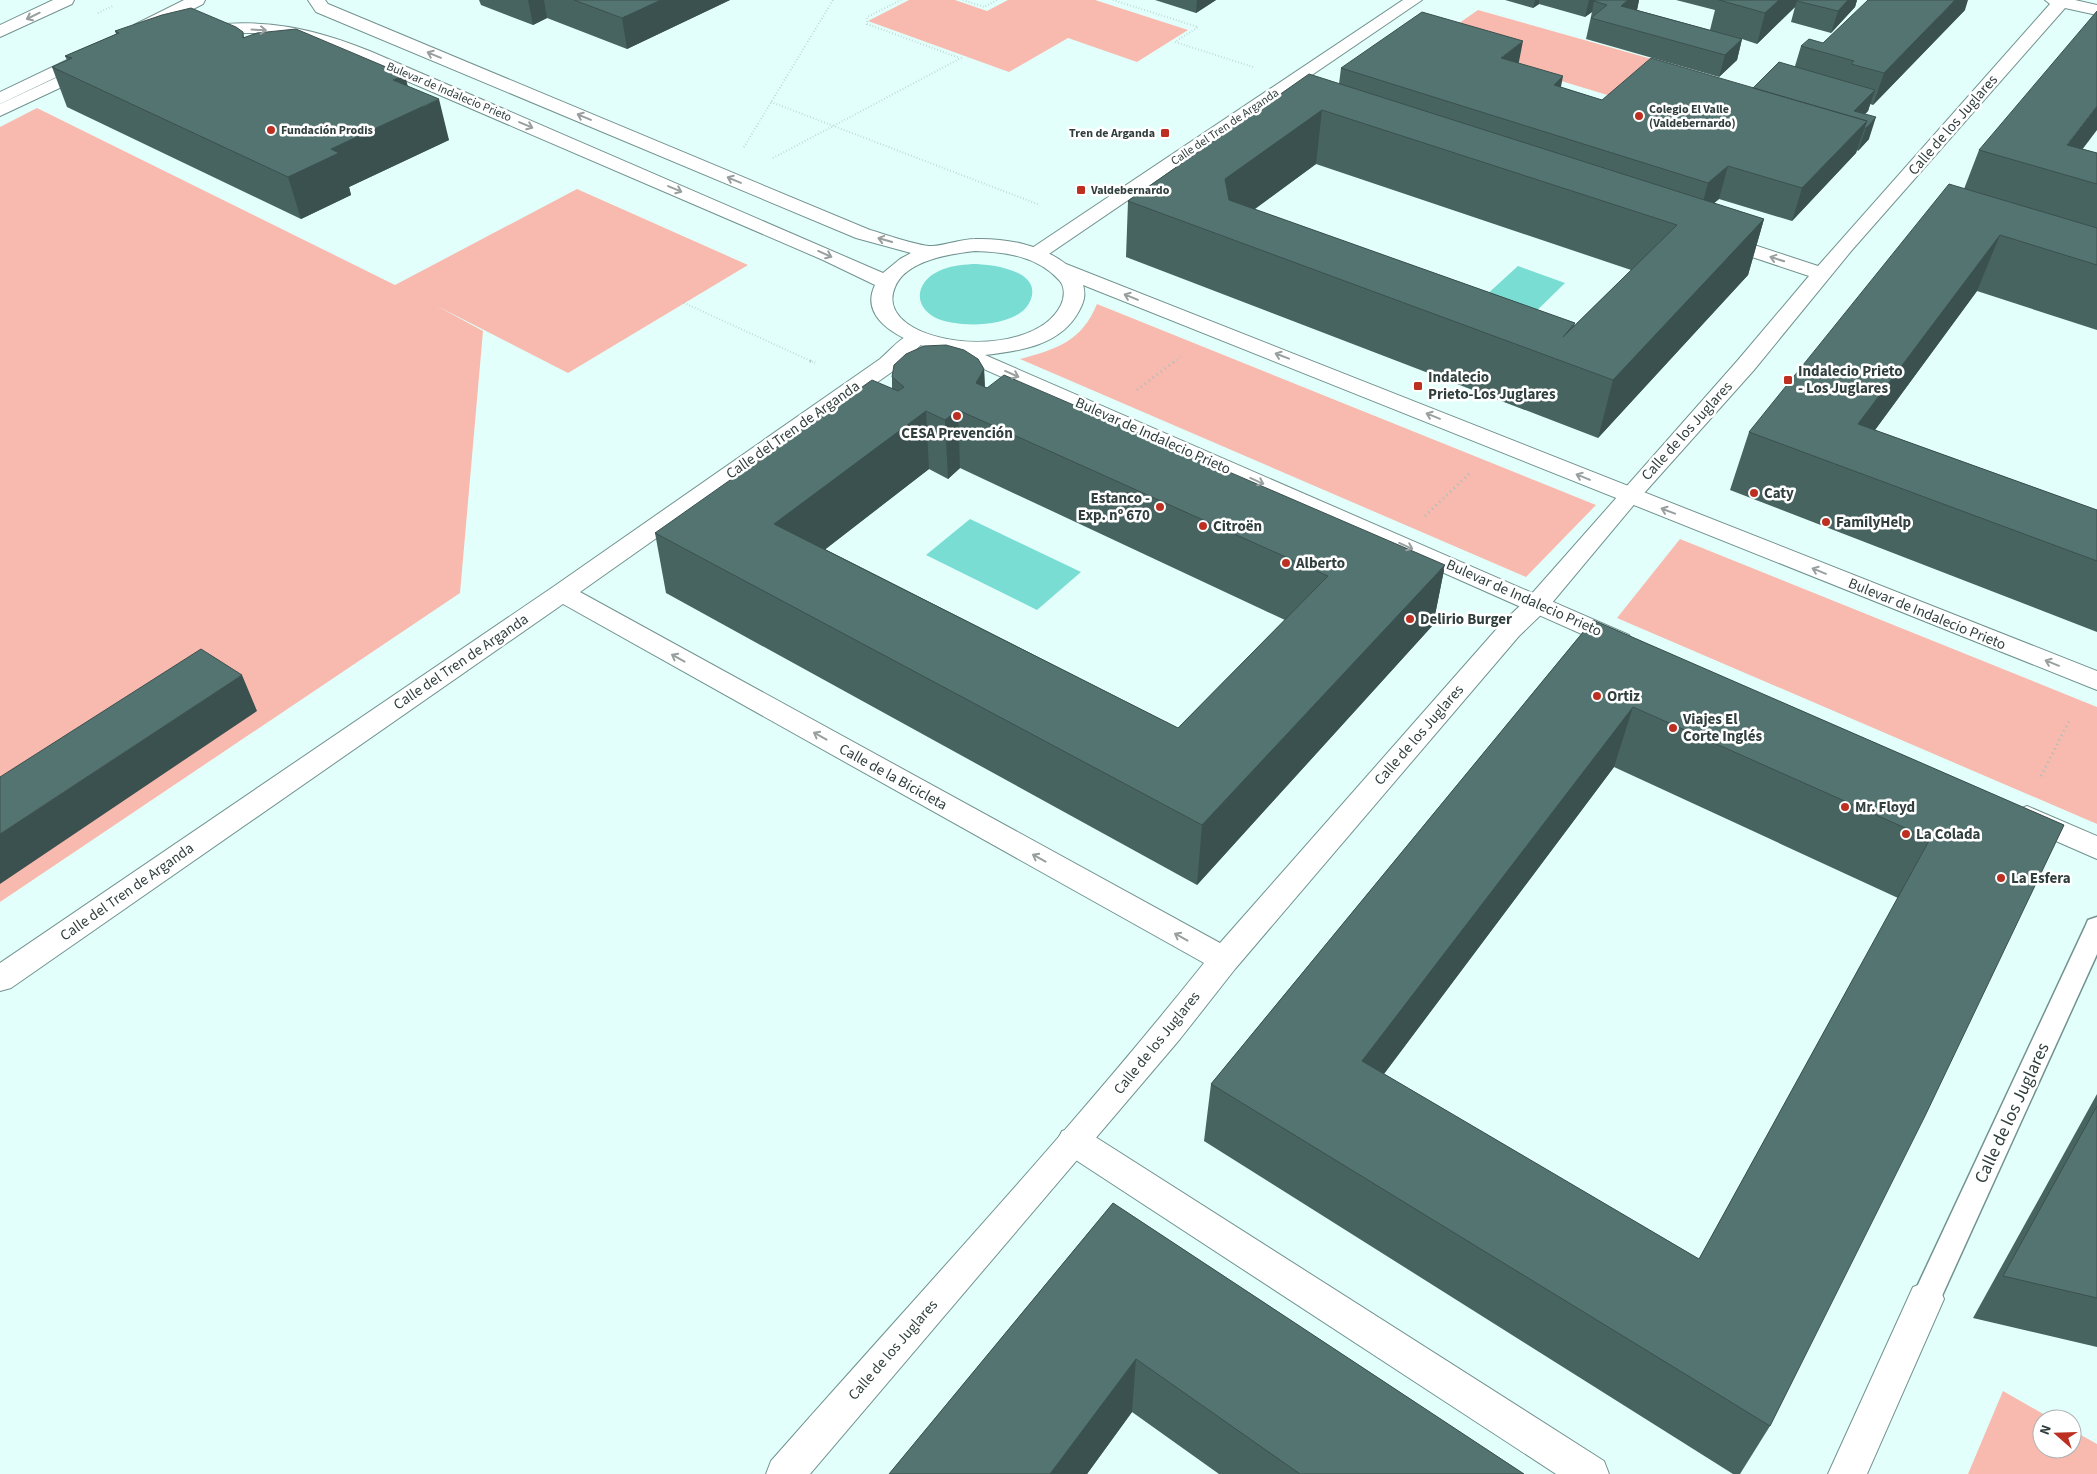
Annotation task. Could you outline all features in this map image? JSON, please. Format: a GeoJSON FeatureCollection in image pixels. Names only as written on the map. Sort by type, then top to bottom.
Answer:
{"type":"FeatureCollection","features":[{"type":"Feature","properties":{"kind":"street"},"geometry":{"type":"LineString","coordinates":[[0,32],[66,0]]}},
{"type":"Feature","properties":{"kind":"street"},"geometry":{"type":"LineString","coordinates":[[152,41],[132,40],[197,0]]}},
{"type":"Feature","properties":{"kind":"street","name":"Bulevar de Indalecio Prieto"},"geometry":{"type":"LineString","coordinates":[[316,0],[322,8],[863,234],[932,252]]}},
{"type":"Feature","properties":{"kind":"street","name":"Calle del Tren de Arganda"},"geometry":{"type":"LineString","coordinates":[[1036,254],[1414,0]]}},
{"type":"Feature","properties":{"kind":"street"},"geometry":{"type":"LineString","coordinates":[[2057,1],[2097,10]]}},
{"type":"Feature","properties":{"kind":"street","name":"Calle de los Juglares"},"geometry":{"type":"LineString","coordinates":[[785,1474],[1074,1142],[1169,1030],[1224,960],[1510,630],[1537,604],[1629,496],[1746,365],[2057,1]]}},
{"type":"Feature","properties":{"kind":"street","name":"Bulevar de Indalecio Prieto"},"geometry":{"type":"LineString","coordinates":[[185,34],[240,29],[283,31],[313,36],[375,60],[830,256],[886,282]]}},
{"type":"Feature","properties":{"kind":"street"},"geometry":{"type":"LineString","coordinates":[[0,99],[105,53],[0,111]]}},
{"type":"Feature","properties":{"kind":"street"},"geometry":{"type":"LineString","coordinates":[[1275,94],[1300,102]]}},
{"type":"Feature","properties":{"kind":"street"},"geometry":{"type":"LineString","coordinates":[[1699,233],[1823,274]]}},
{"type":"Feature","properties":{"kind":"street"},"geometry":{"type":"LineString","coordinates":[[974,245],[1018,248],[1036,254],[1061,269],[1071,281],[1075,294],[1072,308],[1063,321],[1048,332],[1027,341],[1003,347],[951,348],[917,338],[901,330],[889,319],[883,307],[882,295],[886,282],[904,265],[932,252],[974,245]]}},
{"type":"Feature","properties":{"kind":"street","name":"Bulevar de Indalecio Prieto"},"geometry":{"type":"LineString","coordinates":[[1061,269],[2097,681]]}},
{"type":"Feature","properties":{"kind":"street","name":"Calle del Tren de Arganda"},"geometry":{"type":"LineString","coordinates":[[0,979],[562,593],[888,364],[917,338]]}},
{"type":"Feature","properties":{"kind":"street","name":"Bulevar de Indalecio Prieto"},"geometry":{"type":"LineString","coordinates":[[951,348],[1640,649]]}},
{"type":"Feature","properties":{"kind":"street","name":"Calle de la Bicicleta"},"geometry":{"type":"LineString","coordinates":[[562,593],[1224,960]]}},
{"type":"Feature","properties":{"kind":"street"},"geometry":{"type":"LineString","coordinates":[[2005,808],[2097,848]]}},
{"type":"Feature","properties":{"kind":"street"},"geometry":{"type":"LineString","coordinates":[[1074,1142],[1159,1194],[1590,1474]]}},
{"type":"Feature","properties":{"kind":"street"},"geometry":{"type":"LineString","coordinates":[[1847,1474],[1926,1299]]}},
{"type":"Feature","properties":{"kind":"lane","name":"Calle de los Juglares"},"geometry":{"type":"LineString","coordinates":[[1926,1299],[2097,928]]}},
{"type":"Feature","properties":{"kind":"path"},"geometry":{"type":"LineString","coordinates":[[741,152],[832,0]]}},
{"type":"Feature","properties":{"kind":"path"},"geometry":{"type":"LineString","coordinates":[[772,158],[962,58],[867,24],[867,17],[901,0]]}},
{"type":"Feature","properties":{"kind":"path"},"geometry":{"type":"LineString","coordinates":[[963,0],[984,7],[996,0]]}},
{"type":"Feature","properties":{"kind":"path"},"geometry":{"type":"LineString","coordinates":[[1114,0],[1198,27],[1175,42],[1257,68]]}},
{"type":"Feature","properties":{"kind":"path"},"geometry":{"type":"LineString","coordinates":[[770,102],[1040,205]]}},
{"type":"Feature","properties":{"kind":"path"},"geometry":{"type":"LineString","coordinates":[[684,303],[815,363]]}},
{"type":"Feature","properties":{"kind":"path"},"geometry":{"type":"LineString","coordinates":[[1141,397],[1132,393],[1182,355]]}},
{"type":"Feature","properties":{"kind":"path"},"geometry":{"type":"LineString","coordinates":[[1423,518],[1469,472],[1478,475]]}},
{"type":"Feature","properties":{"kind":"path"},"geometry":{"type":"LineString","coordinates":[[2041,776],[2069,721]]}},
{"type":"Feature","properties":{"kind":"shaded area"},"geometry":{"type":"Polygon","coordinates":[[[909,0],[955,0],[987,11],[1008,0],[1095,0],[1188,30],[1137,62],[1068,38],[1009,72],[868,21],[909,0]]]}},
{"type":"Feature","properties":{"kind":"shaded area"},"geometry":{"type":"Polygon","coordinates":[[[1478,10],[1655,60],[1614,97],[1432,42],[1478,10]]]}},
{"type":"Feature","properties":{"kind":"shaded area"},"geometry":{"type":"Polygon","coordinates":[[[37,108],[395,285],[577,189],[748,265],[568,373],[435,305],[483,331],[460,593],[0,902],[0,127],[37,108]]]}},
{"type":"Feature","properties":{"kind":"shaded area"},"geometry":{"type":"Polygon","coordinates":[[[1097,304],[1596,505],[1526,577],[1020,359],[1067,342],[1084,327],[1097,304]]]}},
{"type":"Feature","properties":{"kind":"shaded area"},"geometry":{"type":"Polygon","coordinates":[[[1680,539],[2097,707],[2097,824],[1617,618],[1680,539]]]}},
{"type":"Feature","properties":{"kind":"shaded area"},"geometry":{"type":"Polygon","coordinates":[[[2003,1391],[2034,1409],[2032,1409],[2032,1459],[2082,1459],[2082,1436],[2097,1444],[2097,1474],[1968,1474],[2003,1391]]]}},
{"type":"Feature","properties":{"kind":"water"},"geometry":{"type":"Polygon","coordinates":[[[972,264],[1002,267],[1022,275],[1029,281],[1032,289],[1031,299],[1025,309],[1015,316],[987,324],[944,321],[927,312],[922,306],[920,299],[922,287],[926,281],[943,269],[972,264]]]}},
{"type":"Feature","properties":{"kind":"water"},"geometry":{"type":"Polygon","coordinates":[[[1518,266],[1565,283],[1521,326],[1472,308],[1518,266]]]}},
{"type":"Feature","properties":{"kind":"water"},"geometry":{"type":"Polygon","coordinates":[[[970,519],[1081,572],[1037,610],[926,555],[970,519]]]}},
{"type":"Feature","properties":{"kind":"building"},"geometry":{"type":"Polygon","coordinates":[[[574,0],[661,0],[622,18],[574,0]]]}},
{"type":"Feature","properties":{"kind":"building"},"geometry":{"type":"Polygon","coordinates":[[[1628,0],[1621,6],[1742,39],[1725,55],[1591,18],[1607,5],[1594,1],[1628,0]]]}},
{"type":"Feature","properties":{"kind":"building"},"geometry":{"type":"Polygon","coordinates":[[[1719,0],[1779,0],[1765,13],[1719,0]]]}},
{"type":"Feature","properties":{"kind":"building"},"geometry":{"type":"Polygon","coordinates":[[[1798,0],[1848,0],[1838,11],[1798,0]]]}},
{"type":"Feature","properties":{"kind":"building"},"geometry":{"type":"Polygon","coordinates":[[[1868,0],[1955,0],[1884,73],[1851,64],[1854,61],[1801,46],[1809,39],[1823,43],[1868,0]]]}},
{"type":"Feature","properties":{"kind":"building"},"geometry":{"type":"Polygon","coordinates":[[[191,8],[236,27],[243,32],[243,38],[257,33],[296,29],[405,75],[393,80],[439,99],[331,149],[339,153],[288,177],[52,67],[72,58],[65,56],[119,33],[115,31],[162,15],[191,8]]]}},
{"type":"Feature","properties":{"kind":"building"},"geometry":{"type":"Polygon","coordinates":[[[2097,11],[2097,106],[2067,145],[2097,153],[2097,184],[1979,150],[2097,11]]]}},
{"type":"Feature","properties":{"kind":"building"},"geometry":{"type":"Polygon","coordinates":[[[1422,12],[1523,41],[1501,58],[1563,76],[1554,85],[1602,100],[1651,58],[1867,121],[1802,188],[1728,166],[1708,183],[1341,68],[1422,12]]]}},
{"type":"Feature","properties":{"kind":"building"},"geometry":{"type":"Polygon","coordinates":[[[1779,62],[1875,90],[1854,111],[1876,117],[1864,128],[1867,121],[1753,88],[1779,62]]]}},
{"type":"Feature","properties":{"kind":"building"},"geometry":{"type":"Polygon","coordinates":[[[1309,74],[1764,219],[1613,380],[1128,201],[1309,74]],[[1322,110],[1225,179],[1229,200],[1575,323],[1563,337],[1677,225],[1322,110]]]}},
{"type":"Feature","properties":{"kind":"building"},"geometry":{"type":"Polygon","coordinates":[[[1949,184],[2097,228],[2097,265],[2000,235],[1858,424],[2097,510],[2097,561],[1749,432],[1949,184]]]}},
{"type":"Feature","properties":{"kind":"building"},"geometry":{"type":"Polygon","coordinates":[[[946,345],[964,350],[978,359],[984,369],[976,383],[987,388],[1004,375],[1445,565],[1202,825],[655,533],[872,380],[898,391],[904,387],[892,377],[894,365],[906,354],[924,346],[946,345]],[[958,410],[945,420],[926,411],[774,524],[1178,728],[1328,576],[958,410]]]}},
{"type":"Feature","properties":{"kind":"building"},"geometry":{"type":"Polygon","coordinates":[[[1593,620],[2064,825],[1925,1116],[1770,1426],[1211,1084],[1593,620]],[[1633,707],[1362,1061],[1699,1259],[1930,839],[1633,707]]]}},
{"type":"Feature","properties":{"kind":"building"},"geometry":{"type":"Polygon","coordinates":[[[201,649],[242,675],[0,834],[0,777],[201,649]]]}},
{"type":"Feature","properties":{"kind":"building"},"geometry":{"type":"Polygon","coordinates":[[[2097,1106],[2097,1298],[2003,1276],[2097,1106]]]}},
{"type":"Feature","properties":{"kind":"building"},"geometry":{"type":"Polygon","coordinates":[[[1113,1203],[1524,1474],[1300,1474],[1136,1359],[1050,1474],[889,1474],[1113,1203]]]}},
{"type":"Feature","properties":{"kind":"place","name":"Colegio El Valle (Valdebernardo)"},"geometry":{"type":"Point","coordinates":[1639,116]}},
{"type":"Feature","properties":{"kind":"place","name":"Fundación Prodis"},"geometry":{"type":"Point","coordinates":[271,130]}},
{"type":"Feature","properties":{"kind":"place","name":"Tren de Arganda"},"geometry":{"type":"Point","coordinates":[1165,133]}},
{"type":"Feature","properties":{"kind":"place","name":"Valdebernardo"},"geometry":{"type":"Point","coordinates":[1081,190]}},
{"type":"Feature","properties":{"kind":"place","name":"Indalecio Prieto - Los Juglares"},"geometry":{"type":"Point","coordinates":[1788,380]}},
{"type":"Feature","properties":{"kind":"place","name":"Indalecio Prieto-Los Juglares"},"geometry":{"type":"Point","coordinates":[1418,386]}},
{"type":"Feature","properties":{"kind":"place","name":"CESA Prevención"},"geometry":{"type":"Point","coordinates":[957,416]}},
{"type":"Feature","properties":{"kind":"place","name":"Caty"},"geometry":{"type":"Point","coordinates":[1754,493]}},
{"type":"Feature","properties":{"kind":"place","name":"Estanco - Exp. nº 670"},"geometry":{"type":"Point","coordinates":[1160,507]}},
{"type":"Feature","properties":{"kind":"place","name":"FamilyHelp"},"geometry":{"type":"Point","coordinates":[1826,522]}},
{"type":"Feature","properties":{"kind":"place","name":"Citroën"},"geometry":{"type":"Point","coordinates":[1203,526]}},
{"type":"Feature","properties":{"kind":"place","name":"Alberto"},"geometry":{"type":"Point","coordinates":[1286,563]}},
{"type":"Feature","properties":{"kind":"place","name":"Delirio Burger"},"geometry":{"type":"Point","coordinates":[1410,619]}},
{"type":"Feature","properties":{"kind":"place","name":"Ortiz"},"geometry":{"type":"Point","coordinates":[1597,696]}},
{"type":"Feature","properties":{"kind":"place","name":"Viajes El Corte Inglés"},"geometry":{"type":"Point","coordinates":[1673,728]}},
{"type":"Feature","properties":{"kind":"place","name":"Mr. Floyd"},"geometry":{"type":"Point","coordinates":[1845,807]}},
{"type":"Feature","properties":{"kind":"place","name":"La Colada"},"geometry":{"type":"Point","coordinates":[1906,834]}},
{"type":"Feature","properties":{"kind":"place","name":"La Esfera"},"geometry":{"type":"Point","coordinates":[2001,878]}}]}
